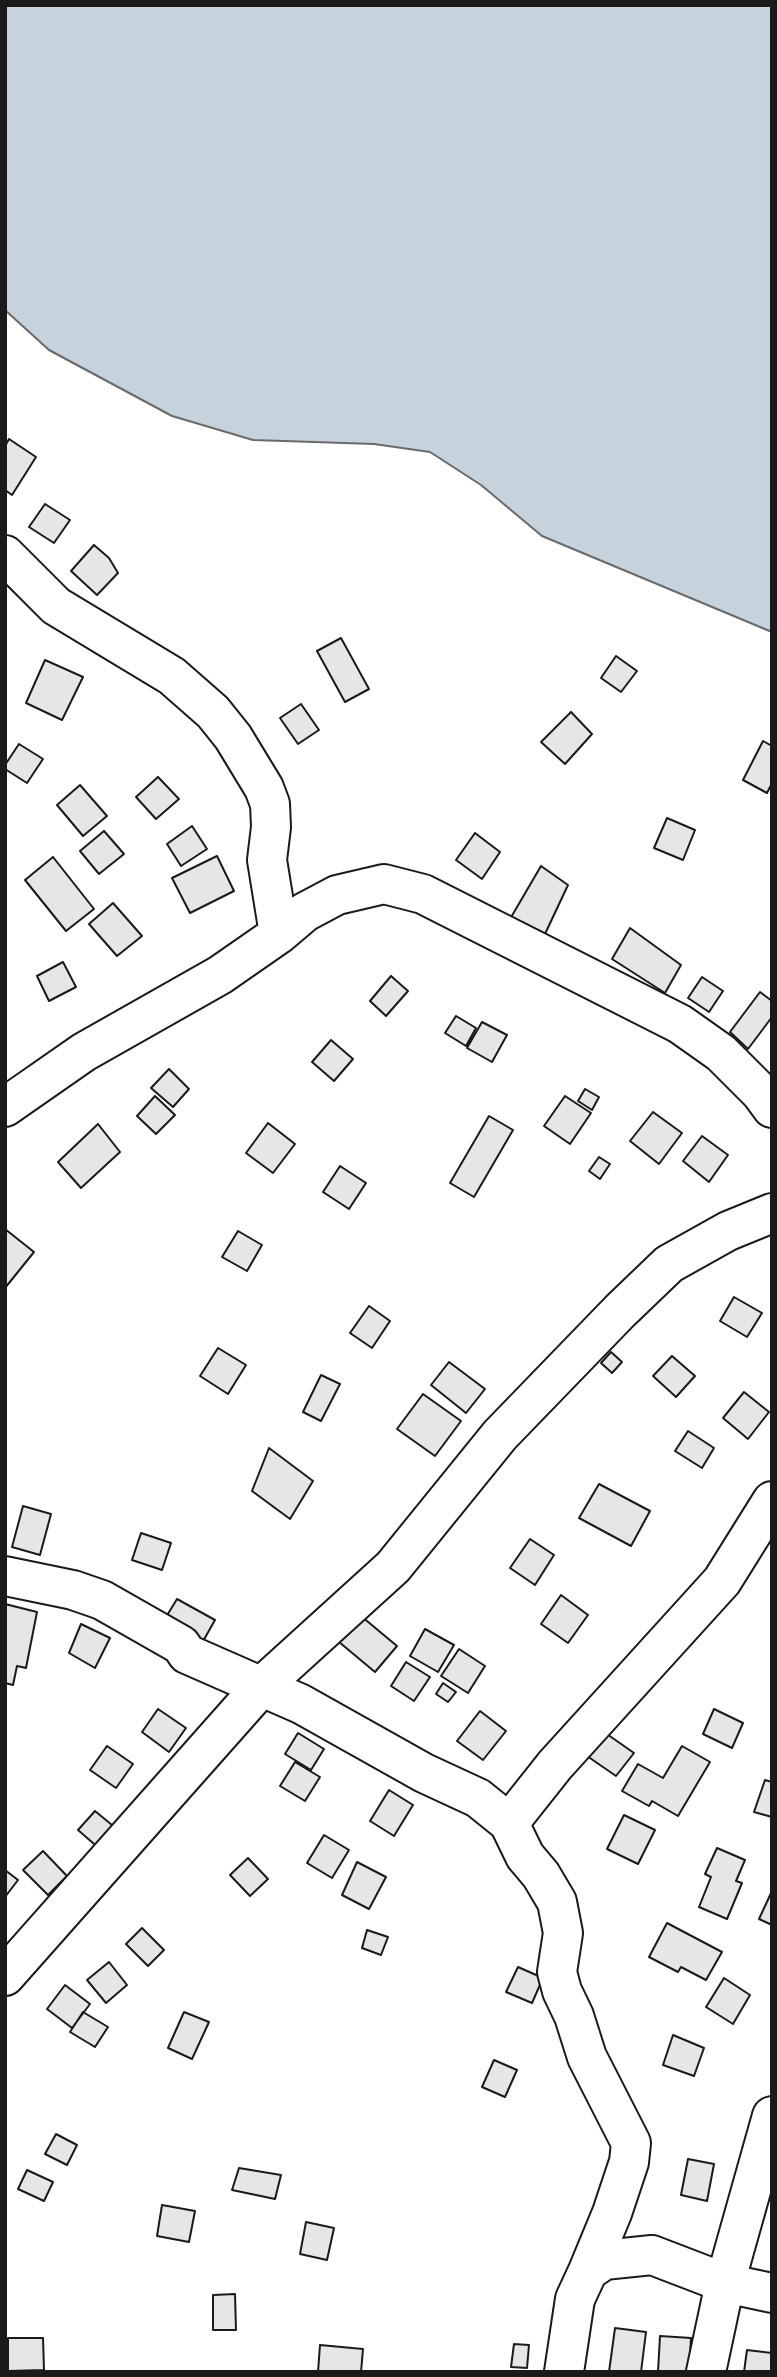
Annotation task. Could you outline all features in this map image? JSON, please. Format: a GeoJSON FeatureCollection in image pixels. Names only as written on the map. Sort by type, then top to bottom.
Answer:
{"type":"FeatureCollection","features":[{"type":"Feature","properties":{"kind":"street"},"geometry":{"type":"LineString","coordinates":[[5,555],[56,606],[172,676],[213,712],[233,737],[264,788],[270,804],[271,827],[267,860],[279,934]]}},
{"type":"Feature","properties":{"kind":"street"},"geometry":{"type":"LineString","coordinates":[[5,1107],[84,1052],[220,975],[279,934],[305,912],[337,895],[384,884],[423,894],[680,1024],[721,1053],[761,1093],[772,1108]]}},
{"type":"Feature","properties":{"kind":"street"},"geometry":{"type":"LineString","coordinates":[[5,1976],[262,1686],[393,1567],[500,1435],[620,1311],[669,1264],[728,1231],[772,1213]]}},
{"type":"Feature","properties":{"kind":"street"},"geometry":{"type":"LineString","coordinates":[[509,1823],[555,1765],[722,1581],[772,1501]]}},
{"type":"Feature","properties":{"kind":"street"},"geometry":{"type":"LineString","coordinates":[[5,1576],[89,1595],[158,1631],[181,1645],[187,1654],[301,1704],[424,1773],[478,1798],[509,1823],[525,1856],[541,1875],[557,1902],[564,1933],[557,1972],[562,1991],[574,2016],[587,2057],[631,2143],[629,2162],[621,2187],[589,2271],[575,2299],[564,2372]]}},
{"type":"Feature","properties":{"kind":"street"},"geometry":{"type":"LineString","coordinates":[[706,2372],[725,2283],[772,2116]]}},
{"type":"Feature","properties":{"kind":"street"},"geometry":{"type":"LineString","coordinates":[[589,2271],[604,2260],[652,2255],[725,2283],[772,2293]]}},
{"type":"Feature","properties":{"kind":"shaded area"},"geometry":{"type":"Polygon","coordinates":[[[5,5],[772,5],[772,632],[542,536],[481,485],[430,452],[374,444],[253,440],[172,416],[49,350],[5,310],[5,5]]]}},
{"type":"Feature","properties":{"kind":"building"},"geometry":{"type":"Polygon","coordinates":[[[9,439],[36,457],[12,495],[5,490],[5,446],[9,439]]]}},
{"type":"Feature","properties":{"kind":"building"},"geometry":{"type":"Polygon","coordinates":[[[45,504],[70,520],[54,543],[29,527],[45,504]]]}},
{"type":"Feature","properties":{"kind":"building"},"geometry":{"type":"Polygon","coordinates":[[[94,545],[109,558],[118,573],[97,595],[71,571],[94,545]]]}},
{"type":"Feature","properties":{"kind":"building"},"geometry":{"type":"Polygon","coordinates":[[[341,638],[369,689],[345,702],[317,651],[341,638]]]}},
{"type":"Feature","properties":{"kind":"building"},"geometry":{"type":"Polygon","coordinates":[[[616,656],[637,671],[621,692],[601,678],[616,656]]]}},
{"type":"Feature","properties":{"kind":"building"},"geometry":{"type":"Polygon","coordinates":[[[45,660],[83,677],[62,720],[26,703],[45,660]]]}},
{"type":"Feature","properties":{"kind":"building"},"geometry":{"type":"Polygon","coordinates":[[[301,704],[319,730],[298,744],[280,718],[301,704]]]}},
{"type":"Feature","properties":{"kind":"building"},"geometry":{"type":"Polygon","coordinates":[[[571,712],[592,734],[565,764],[541,742],[571,712]]]}},
{"type":"Feature","properties":{"kind":"building"},"geometry":{"type":"Polygon","coordinates":[[[763,741],[772,746],[772,783],[767,793],[743,780],[763,741]]]}},
{"type":"Feature","properties":{"kind":"building"},"geometry":{"type":"Polygon","coordinates":[[[19,744],[43,759],[27,783],[5,769],[19,744]]]}},
{"type":"Feature","properties":{"kind":"building"},"geometry":{"type":"Polygon","coordinates":[[[158,777],[179,799],[156,819],[136,797],[158,777]]]}},
{"type":"Feature","properties":{"kind":"building"},"geometry":{"type":"Polygon","coordinates":[[[80,785],[107,816],[83,836],[57,805],[80,785]]]}},
{"type":"Feature","properties":{"kind":"building"},"geometry":{"type":"Polygon","coordinates":[[[667,818],[695,830],[683,860],[654,848],[667,818]]]}},
{"type":"Feature","properties":{"kind":"building"},"geometry":{"type":"Polygon","coordinates":[[[192,826],[207,849],[181,866],[167,844],[192,826]]]}},
{"type":"Feature","properties":{"kind":"building"},"geometry":{"type":"Polygon","coordinates":[[[104,831],[124,854],[99,874],[80,851],[104,831]]]}},
{"type":"Feature","properties":{"kind":"building"},"geometry":{"type":"Polygon","coordinates":[[[475,833],[500,852],[482,879],[456,860],[475,833]]]}},
{"type":"Feature","properties":{"kind":"building"},"geometry":{"type":"Polygon","coordinates":[[[217,856],[234,891],[190,913],[172,878],[217,856]]]}},
{"type":"Feature","properties":{"kind":"building"},"geometry":{"type":"Polygon","coordinates":[[[53,857],[94,909],[66,931],[25,880],[53,857]]]}},
{"type":"Feature","properties":{"kind":"building"},"geometry":{"type":"Polygon","coordinates":[[[541,866],[568,885],[545,934],[510,919],[541,866]]]}},
{"type":"Feature","properties":{"kind":"building"},"geometry":{"type":"Polygon","coordinates":[[[113,903],[142,936],[117,956],[89,924],[113,903]]]}},
{"type":"Feature","properties":{"kind":"building"},"geometry":{"type":"Polygon","coordinates":[[[630,928],[681,965],[665,993],[612,959],[630,928]]]}},
{"type":"Feature","properties":{"kind":"building"},"geometry":{"type":"Polygon","coordinates":[[[63,962],[76,987],[49,1001],[37,976],[63,962]]]}},
{"type":"Feature","properties":{"kind":"building"},"geometry":{"type":"Polygon","coordinates":[[[391,976],[408,991],[386,1016],[370,1001],[391,976]]]}},
{"type":"Feature","properties":{"kind":"building"},"geometry":{"type":"Polygon","coordinates":[[[702,977],[723,991],[709,1012],[688,998],[702,977]]]}},
{"type":"Feature","properties":{"kind":"building"},"geometry":{"type":"Polygon","coordinates":[[[760,992],[772,1001],[772,1017],[748,1049],[730,1032],[760,992]]]}},
{"type":"Feature","properties":{"kind":"building"},"geometry":{"type":"Polygon","coordinates":[[[456,1016],[476,1028],[466,1046],[445,1033],[456,1016]]]}},
{"type":"Feature","properties":{"kind":"building"},"geometry":{"type":"Polygon","coordinates":[[[482,1022],[507,1035],[492,1062],[467,1048],[482,1022]]]}},
{"type":"Feature","properties":{"kind":"building"},"geometry":{"type":"Polygon","coordinates":[[[331,1040],[353,1059],[334,1081],[312,1062],[331,1040]]]}},
{"type":"Feature","properties":{"kind":"building"},"geometry":{"type":"Polygon","coordinates":[[[169,1069],[189,1089],[173,1107],[151,1088],[169,1069]]]}},
{"type":"Feature","properties":{"kind":"building"},"geometry":{"type":"Polygon","coordinates":[[[585,1089],[599,1097],[592,1110],[578,1101],[585,1089]]]}},
{"type":"Feature","properties":{"kind":"building"},"geometry":{"type":"Polygon","coordinates":[[[155,1096],[175,1115],[156,1134],[137,1116],[155,1096]]]}},
{"type":"Feature","properties":{"kind":"building"},"geometry":{"type":"Polygon","coordinates":[[[565,1096],[591,1113],[570,1144],[544,1126],[565,1096]]]}},
{"type":"Feature","properties":{"kind":"building"},"geometry":{"type":"Polygon","coordinates":[[[653,1112],[682,1133],[659,1164],[630,1141],[653,1112]]]}},
{"type":"Feature","properties":{"kind":"building"},"geometry":{"type":"Polygon","coordinates":[[[489,1116],[513,1130],[474,1197],[450,1183],[489,1116]]]}},
{"type":"Feature","properties":{"kind":"building"},"geometry":{"type":"Polygon","coordinates":[[[268,1123],[295,1144],[273,1173],[246,1153],[268,1123]]]}},
{"type":"Feature","properties":{"kind":"building"},"geometry":{"type":"Polygon","coordinates":[[[98,1124],[120,1152],[81,1188],[58,1162],[98,1124]]]}},
{"type":"Feature","properties":{"kind":"building"},"geometry":{"type":"Polygon","coordinates":[[[702,1136],[728,1155],[709,1182],[683,1161],[702,1136]]]}},
{"type":"Feature","properties":{"kind":"building"},"geometry":{"type":"Polygon","coordinates":[[[599,1157],[610,1164],[600,1179],[589,1171],[599,1157]]]}},
{"type":"Feature","properties":{"kind":"building"},"geometry":{"type":"Polygon","coordinates":[[[340,1166],[366,1183],[349,1209],[323,1192],[340,1166]]]}},
{"type":"Feature","properties":{"kind":"building"},"geometry":{"type":"Polygon","coordinates":[[[5,1229],[34,1252],[5,1288],[5,1229]]]}},
{"type":"Feature","properties":{"kind":"building"},"geometry":{"type":"Polygon","coordinates":[[[238,1231],[262,1245],[247,1271],[222,1257],[238,1231]]]}},
{"type":"Feature","properties":{"kind":"building"},"geometry":{"type":"Polygon","coordinates":[[[734,1297],[762,1313],[747,1337],[720,1321],[734,1297]]]}},
{"type":"Feature","properties":{"kind":"building"},"geometry":{"type":"Polygon","coordinates":[[[369,1306],[390,1321],[372,1348],[350,1333],[369,1306]]]}},
{"type":"Feature","properties":{"kind":"building"},"geometry":{"type":"Polygon","coordinates":[[[218,1348],[246,1365],[228,1394],[200,1376],[218,1348]]]}},
{"type":"Feature","properties":{"kind":"building"},"geometry":{"type":"Polygon","coordinates":[[[611,1352],[622,1362],[612,1373],[601,1363],[611,1352]]]}},
{"type":"Feature","properties":{"kind":"building"},"geometry":{"type":"Polygon","coordinates":[[[672,1356],[695,1376],[676,1397],[653,1376],[672,1356]]]}},
{"type":"Feature","properties":{"kind":"building"},"geometry":{"type":"Polygon","coordinates":[[[449,1362],[485,1389],[466,1413],[431,1385],[449,1362]]]}},
{"type":"Feature","properties":{"kind":"building"},"geometry":{"type":"Polygon","coordinates":[[[321,1375],[340,1384],[321,1421],[303,1412],[321,1375]]]}},
{"type":"Feature","properties":{"kind":"building"},"geometry":{"type":"Polygon","coordinates":[[[744,1392],[769,1412],[748,1439],[723,1418],[744,1392]]]}},
{"type":"Feature","properties":{"kind":"building"},"geometry":{"type":"Polygon","coordinates":[[[423,1394],[461,1421],[435,1456],[397,1429],[423,1394]]]}},
{"type":"Feature","properties":{"kind":"building"},"geometry":{"type":"Polygon","coordinates":[[[688,1431],[714,1448],[702,1468],[675,1451],[688,1431]]]}},
{"type":"Feature","properties":{"kind":"building"},"geometry":{"type":"Polygon","coordinates":[[[269,1448],[313,1481],[290,1519],[252,1491],[269,1448]]]}},
{"type":"Feature","properties":{"kind":"building"},"geometry":{"type":"Polygon","coordinates":[[[599,1484],[650,1511],[631,1546],[579,1518],[599,1484]]]}},
{"type":"Feature","properties":{"kind":"building"},"geometry":{"type":"Polygon","coordinates":[[[23,1506],[51,1514],[40,1555],[12,1547],[23,1506]]]}},
{"type":"Feature","properties":{"kind":"building"},"geometry":{"type":"Polygon","coordinates":[[[141,1533],[171,1543],[162,1570],[132,1560],[141,1533]]]}},
{"type":"Feature","properties":{"kind":"building"},"geometry":{"type":"Polygon","coordinates":[[[530,1539],[554,1555],[535,1585],[510,1568],[530,1539]]]}},
{"type":"Feature","properties":{"kind":"building"},"geometry":{"type":"Polygon","coordinates":[[[561,1595],[588,1615],[568,1643],[541,1624],[561,1595]]]}},
{"type":"Feature","properties":{"kind":"building"},"geometry":{"type":"Polygon","coordinates":[[[177,1599],[215,1620],[202,1643],[163,1622],[177,1599]]]}},
{"type":"Feature","properties":{"kind":"building"},"geometry":{"type":"Polygon","coordinates":[[[5,1604],[37,1612],[26,1668],[17,1666],[13,1685],[5,1683],[5,1604]]]}},
{"type":"Feature","properties":{"kind":"building"},"geometry":{"type":"Polygon","coordinates":[[[361,1616],[397,1646],[375,1672],[339,1642],[361,1616]]]}},
{"type":"Feature","properties":{"kind":"building"},"geometry":{"type":"Polygon","coordinates":[[[81,1624],[110,1638],[95,1668],[69,1653],[81,1624]]]}},
{"type":"Feature","properties":{"kind":"building"},"geometry":{"type":"Polygon","coordinates":[[[425,1629],[454,1645],[438,1672],[410,1656],[425,1629]]]}},
{"type":"Feature","properties":{"kind":"building"},"geometry":{"type":"Polygon","coordinates":[[[459,1649],[485,1666],[468,1693],[441,1676],[459,1649]]]}},
{"type":"Feature","properties":{"kind":"building"},"geometry":{"type":"Polygon","coordinates":[[[406,1662],[430,1677],[414,1701],[391,1686],[406,1662]]]}},
{"type":"Feature","properties":{"kind":"building"},"geometry":{"type":"Polygon","coordinates":[[[443,1683],[456,1692],[448,1702],[436,1694],[443,1683]]]}},
{"type":"Feature","properties":{"kind":"building"},"geometry":{"type":"Polygon","coordinates":[[[158,1709],[186,1728],[169,1752],[142,1732],[158,1709]]]}},
{"type":"Feature","properties":{"kind":"building"},"geometry":{"type":"Polygon","coordinates":[[[714,1709],[743,1723],[732,1748],[703,1734],[714,1709]]]}},
{"type":"Feature","properties":{"kind":"building"},"geometry":{"type":"Polygon","coordinates":[[[480,1711],[506,1731],[483,1760],[457,1741],[480,1711]]]}},
{"type":"Feature","properties":{"kind":"building"},"geometry":{"type":"Polygon","coordinates":[[[604,1732],[634,1753],[616,1776],[587,1756],[604,1732]]]}},
{"type":"Feature","properties":{"kind":"building"},"geometry":{"type":"Polygon","coordinates":[[[298,1733],[324,1749],[311,1770],[285,1754],[298,1733]]]}},
{"type":"Feature","properties":{"kind":"building"},"geometry":{"type":"Polygon","coordinates":[[[107,1746],[133,1764],[116,1788],[90,1770],[107,1746]]]}},
{"type":"Feature","properties":{"kind":"building"},"geometry":{"type":"Polygon","coordinates":[[[682,1746],[710,1762],[678,1816],[652,1801],[649,1806],[622,1791],[638,1764],[663,1778],[682,1746]]]}},
{"type":"Feature","properties":{"kind":"building"},"geometry":{"type":"Polygon","coordinates":[[[295,1762],[320,1777],[305,1801],[280,1786],[295,1762]]]}},
{"type":"Feature","properties":{"kind":"building"},"geometry":{"type":"Polygon","coordinates":[[[765,1780],[772,1782],[772,1817],[754,1812],[765,1780]]]}},
{"type":"Feature","properties":{"kind":"building"},"geometry":{"type":"Polygon","coordinates":[[[389,1790],[413,1805],[394,1836],[370,1821],[389,1790]]]}},
{"type":"Feature","properties":{"kind":"building"},"geometry":{"type":"Polygon","coordinates":[[[95,1811],[118,1830],[101,1850],[78,1830],[95,1811]]]}},
{"type":"Feature","properties":{"kind":"building"},"geometry":{"type":"Polygon","coordinates":[[[624,1815],[655,1830],[638,1864],[607,1849],[624,1815]]]}},
{"type":"Feature","properties":{"kind":"building"},"geometry":{"type":"Polygon","coordinates":[[[324,1835],[349,1850],[332,1878],[307,1863],[324,1835]]]}},
{"type":"Feature","properties":{"kind":"building"},"geometry":{"type":"Polygon","coordinates":[[[717,1848],[745,1860],[736,1881],[742,1883],[727,1919],[699,1907],[711,1877],[705,1874],[717,1848]]]}},
{"type":"Feature","properties":{"kind":"building"},"geometry":{"type":"Polygon","coordinates":[[[43,1851],[67,1876],[48,1895],[23,1870],[43,1851]]]}},
{"type":"Feature","properties":{"kind":"building"},"geometry":{"type":"Polygon","coordinates":[[[248,1858],[268,1879],[250,1896],[230,1875],[248,1858]]]}},
{"type":"Feature","properties":{"kind":"building"},"geometry":{"type":"Polygon","coordinates":[[[357,1862],[386,1877],[369,1909],[342,1895],[357,1862]]]}},
{"type":"Feature","properties":{"kind":"building"},"geometry":{"type":"Polygon","coordinates":[[[5,1870],[18,1880],[5,1897],[5,1870]]]}},
{"type":"Feature","properties":{"kind":"building"},"geometry":{"type":"Polygon","coordinates":[[[772,1891],[772,1925],[759,1919],[772,1891]]]}},
{"type":"Feature","properties":{"kind":"building"},"geometry":{"type":"Polygon","coordinates":[[[667,1923],[722,1952],[706,1980],[681,1967],[678,1972],[649,1957],[667,1923]]]}},
{"type":"Feature","properties":{"kind":"building"},"geometry":{"type":"Polygon","coordinates":[[[142,1928],[164,1950],[148,1966],[126,1944],[142,1928]]]}},
{"type":"Feature","properties":{"kind":"building"},"geometry":{"type":"Polygon","coordinates":[[[367,1930],[388,1937],[381,1955],[362,1948],[367,1930]]]}},
{"type":"Feature","properties":{"kind":"building"},"geometry":{"type":"Polygon","coordinates":[[[109,1962],[127,1985],[106,2003],[87,1980],[109,1962]]]}},
{"type":"Feature","properties":{"kind":"building"},"geometry":{"type":"Polygon","coordinates":[[[518,1967],[543,1978],[532,2003],[506,1992],[518,1967]]]}},
{"type":"Feature","properties":{"kind":"building"},"geometry":{"type":"Polygon","coordinates":[[[724,1978],[750,1995],[733,2024],[706,2007],[724,1978]]]}},
{"type":"Feature","properties":{"kind":"building"},"geometry":{"type":"Polygon","coordinates":[[[65,1985],[90,2004],[72,2028],[47,2009],[65,1985]]]}},
{"type":"Feature","properties":{"kind":"building"},"geometry":{"type":"Polygon","coordinates":[[[83,2012],[108,2027],[95,2047],[70,2032],[83,2012]]]}},
{"type":"Feature","properties":{"kind":"building"},"geometry":{"type":"Polygon","coordinates":[[[184,2012],[209,2022],[192,2059],[168,2048],[184,2012]]]}},
{"type":"Feature","properties":{"kind":"building"},"geometry":{"type":"Polygon","coordinates":[[[673,2035],[704,2048],[694,2076],[663,2065],[673,2035]]]}},
{"type":"Feature","properties":{"kind":"building"},"geometry":{"type":"Polygon","coordinates":[[[494,2060],[517,2070],[505,2097],[482,2087],[494,2060]]]}},
{"type":"Feature","properties":{"kind":"building"},"geometry":{"type":"Polygon","coordinates":[[[56,2134],[77,2145],[67,2165],[45,2154],[56,2134]]]}},
{"type":"Feature","properties":{"kind":"building"},"geometry":{"type":"Polygon","coordinates":[[[688,2159],[714,2164],[707,2201],[681,2195],[688,2159]]]}},
{"type":"Feature","properties":{"kind":"building"},"geometry":{"type":"Polygon","coordinates":[[[239,2168],[281,2175],[275,2199],[232,2190],[239,2168]]]}},
{"type":"Feature","properties":{"kind":"building"},"geometry":{"type":"Polygon","coordinates":[[[27,2170],[53,2182],[44,2201],[18,2189],[27,2170]]]}},
{"type":"Feature","properties":{"kind":"building"},"geometry":{"type":"Polygon","coordinates":[[[162,2205],[195,2211],[189,2242],[157,2236],[162,2205]]]}},
{"type":"Feature","properties":{"kind":"building"},"geometry":{"type":"Polygon","coordinates":[[[306,2222],[334,2228],[327,2260],[300,2254],[306,2222]]]}},
{"type":"Feature","properties":{"kind":"building"},"geometry":{"type":"Polygon","coordinates":[[[235,2294],[236,2330],[213,2330],[213,2295],[235,2294]]]}},
{"type":"Feature","properties":{"kind":"building"},"geometry":{"type":"Polygon","coordinates":[[[615,2328],[646,2332],[641,2372],[609,2372],[615,2328]]]}},
{"type":"Feature","properties":{"kind":"building"},"geometry":{"type":"Polygon","coordinates":[[[660,2336],[691,2338],[689,2372],[658,2372],[660,2336]]]}},
{"type":"Feature","properties":{"kind":"building"},"geometry":{"type":"Polygon","coordinates":[[[8,2338],[43,2338],[44,2370],[8,2371],[8,2338]]]}},
{"type":"Feature","properties":{"kind":"building"},"geometry":{"type":"Polygon","coordinates":[[[514,2344],[529,2345],[527,2368],[511,2367],[514,2344]]]}},
{"type":"Feature","properties":{"kind":"building"},"geometry":{"type":"Polygon","coordinates":[[[320,2345],[363,2349],[361,2372],[318,2372],[320,2345]]]}},
{"type":"Feature","properties":{"kind":"building"},"geometry":{"type":"Polygon","coordinates":[[[747,2350],[772,2353],[772,2372],[744,2372],[747,2350]]]}}]}
